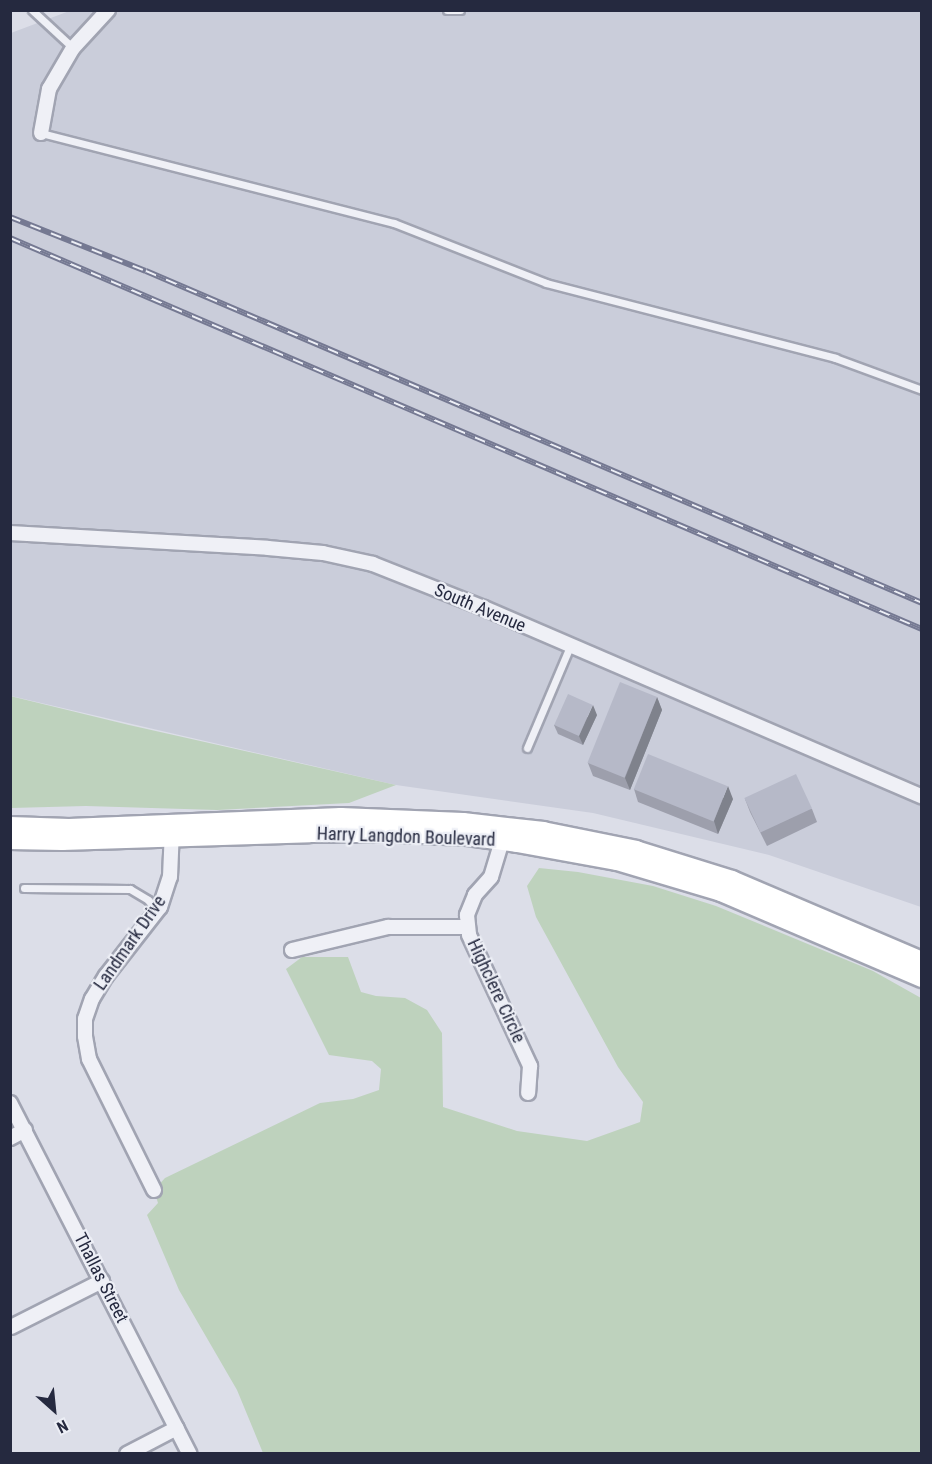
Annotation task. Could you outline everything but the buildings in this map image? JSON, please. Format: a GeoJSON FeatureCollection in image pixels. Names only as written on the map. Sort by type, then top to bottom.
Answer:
{"type":"FeatureCollection","features":[{"type":"Feature","properties":{"kind":"main road","name":"Harry Langdon Boulevard"},"geometry":{"type":"LineString","coordinates":[[10,826],[172,832],[504,833],[543,831],[636,850],[699,869],[774,897],[921,961]]}},
{"type":"Feature","properties":{"kind":"main road","name":"Harry Langdon Boulevard"},"geometry":{"type":"LineString","coordinates":[[10,840],[172,832]]}},
{"type":"Feature","properties":{"kind":"main road","name":"Harry Langdon Boulevard"},"geometry":{"type":"LineString","coordinates":[[504,833],[680,879],[769,911],[921,978]]}},
{"type":"Feature","properties":{"kind":"street"},"geometry":{"type":"LineString","coordinates":[[41,133],[49,90],[73,48],[108,10]]}},
{"type":"Feature","properties":{"kind":"street","name":"South Avenue"},"geometry":{"type":"LineString","coordinates":[[10,532],[268,548],[347,557],[384,568],[921,797]]}},
{"type":"Feature","properties":{"kind":"street","name":"Landmark Drive"},"geometry":{"type":"LineString","coordinates":[[154,1190],[89,1059],[85,1019],[92,999],[157,911],[170,877],[172,832]]}},
{"type":"Feature","properties":{"kind":"street","name":"Highclere Circle"},"geometry":{"type":"LineString","coordinates":[[504,833],[491,877],[475,895],[467,915],[468,927],[469,935],[530,1066],[528,1093]]}},
{"type":"Feature","properties":{"kind":"street"},"geometry":{"type":"LineString","coordinates":[[292,951],[388,927],[468,927]]}},
{"type":"Feature","properties":{"kind":"street","name":"Thallas Street"},"geometry":{"type":"LineString","coordinates":[[10,1103],[190,1454]]}},
{"type":"Feature","properties":{"kind":"street"},"geometry":{"type":"LineString","coordinates":[[10,1138],[25,1130]]}},
{"type":"Feature","properties":{"kind":"street"},"geometry":{"type":"LineString","coordinates":[[11,1327],[102,1281]]}},
{"type":"Feature","properties":{"kind":"street"},"geometry":{"type":"LineString","coordinates":[[128,1454],[177,1428]]}},
{"type":"Feature","properties":{"kind":"lane"},"geometry":{"type":"LineString","coordinates":[[32,10],[73,48]]}},
{"type":"Feature","properties":{"kind":"lane"},"geometry":{"type":"LineString","coordinates":[[447,10],[460,10]]}},
{"type":"Feature","properties":{"kind":"lane"},"geometry":{"type":"LineString","coordinates":[[41,133],[394,223],[546,284],[835,358],[921,390]]}},
{"type":"Feature","properties":{"kind":"lane"},"geometry":{"type":"LineString","coordinates":[[527,748],[570,646]]}},
{"type":"Feature","properties":{"kind":"lane"},"geometry":{"type":"LineString","coordinates":[[24,888],[130,890],[148,900],[157,911]]}},
{"type":"Feature","properties":{"kind":"shaded area"},"geometry":{"type":"Polygon","coordinates":[[[72,10],[921,11],[921,907],[769,855],[593,813],[396,785],[11,696],[11,33],[72,10]]]}},
{"type":"Feature","properties":{"kind":"green space"},"geometry":{"type":"Polygon","coordinates":[[[10,696],[396,785],[349,803],[217,810],[86,806],[11,808],[10,696]]]}},
{"type":"Feature","properties":{"kind":"green space"},"geometry":{"type":"Polygon","coordinates":[[[539,868],[578,872],[653,886],[716,906],[873,971],[921,998],[921,1453],[263,1453],[237,1390],[179,1290],[147,1215],[158,1203],[154,1190],[165,1178],[320,1103],[353,1099],[379,1090],[381,1069],[372,1061],[329,1055],[286,969],[302,957],[348,957],[361,992],[376,996],[405,998],[427,1010],[442,1033],[443,1107],[517,1131],[587,1141],[640,1122],[643,1102],[618,1067],[536,917],[527,886],[539,868]]]}},
{"type":"Feature","properties":{"kind":"railway"},"geometry":{"type":"LineString","coordinates":[[10,217],[146,271],[922,603]]}},
{"type":"Feature","properties":{"kind":"railway"},"geometry":{"type":"LineString","coordinates":[[10,238],[922,629]]}}]}
